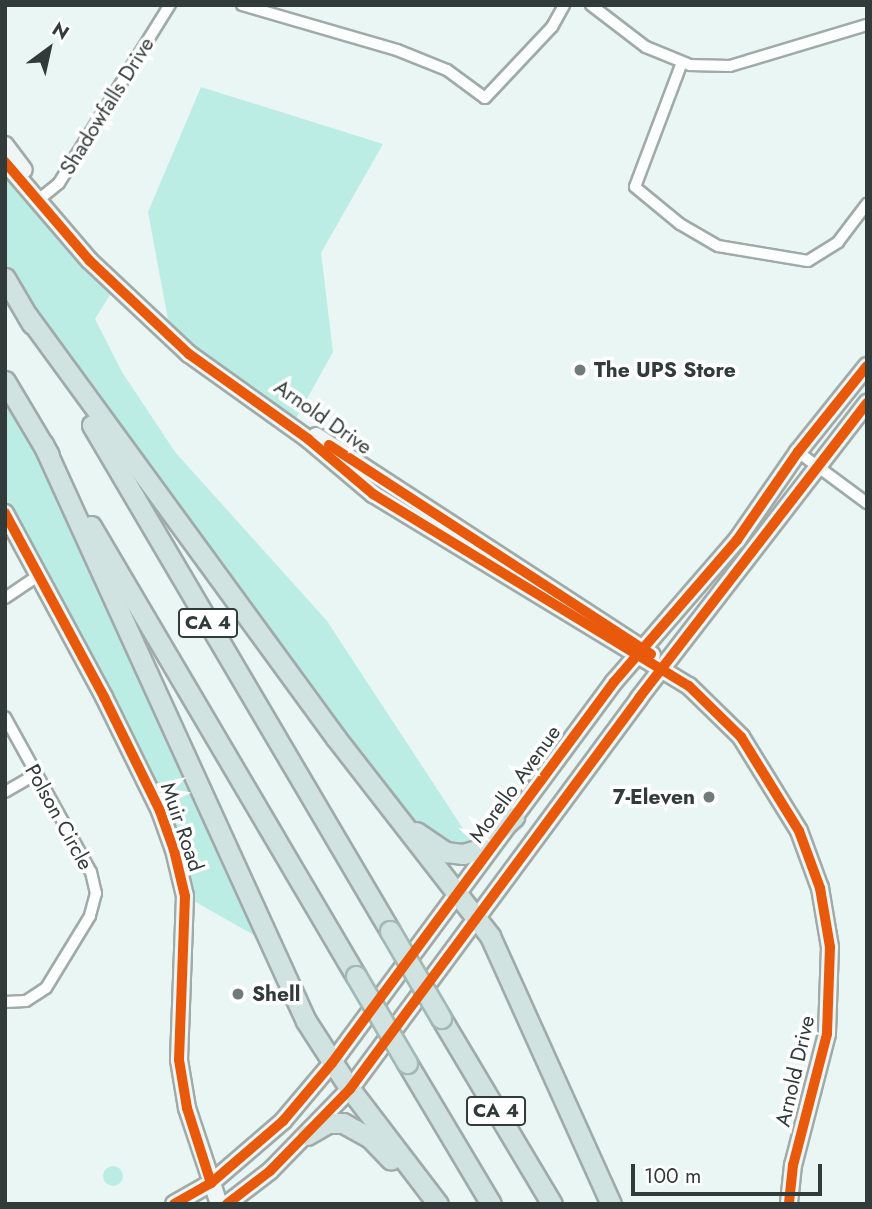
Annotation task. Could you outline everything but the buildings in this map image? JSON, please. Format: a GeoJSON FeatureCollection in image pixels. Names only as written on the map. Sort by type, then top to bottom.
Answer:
{"type":"FeatureCollection","features":[{"type":"Feature","properties":{"kind":"highway","name":"CA 4"},"geometry":{"type":"LineString","coordinates":[[5,278],[552,1204]]}},
{"type":"Feature","properties":{"kind":"highway"},"geometry":{"type":"LineString","coordinates":[[27,315],[198,553],[456,896],[490,936],[611,1204]]}},
{"type":"Feature","properties":{"kind":"highway","name":"CA 4"},"geometry":{"type":"LineString","coordinates":[[5,381],[491,1204]]}},
{"type":"Feature","properties":{"kind":"highway"},"geometry":{"type":"LineString","coordinates":[[43,444],[268,943],[332,1063],[438,1204]]}},
{"type":"Feature","properties":{"kind":"highway"},"geometry":{"type":"LineString","coordinates":[[395,815],[430,845],[463,854],[477,850],[514,817]]}},
{"type":"Feature","properties":{"kind":"highway"},"geometry":{"type":"LineString","coordinates":[[307,1135],[328,1123],[350,1126],[422,1184]]}},
{"type":"Feature","properties":{"kind":"street","name":"Shadowfalls Drive"},"geometry":{"type":"LineString","coordinates":[[41,199],[59,183],[170,5]]}},
{"type":"Feature","properties":{"kind":"street"},"geometry":{"type":"LineString","coordinates":[[242,5],[397,50],[447,70],[485,97],[552,27],[564,5]]}},
{"type":"Feature","properties":{"kind":"street"},"geometry":{"type":"LineString","coordinates":[[591,5],[646,47],[681,65],[730,66],[867,25]]}},
{"type":"Feature","properties":{"kind":"street"},"geometry":{"type":"LineString","coordinates":[[681,65],[635,187],[680,224],[718,246],[808,261],[838,242],[867,204]]}},
{"type":"Feature","properties":{"kind":"street","name":"Arnold Drive"},"geometry":{"type":"LineString","coordinates":[[5,145],[41,199]]}},
{"type":"Feature","properties":{"kind":"street","name":"Arnold Drive"},"geometry":{"type":"LineString","coordinates":[[5,162],[164,334],[307,439],[350,478],[641,652],[729,723],[756,758],[799,831],[820,888],[830,947],[830,1009],[819,1072],[793,1165],[789,1204]]}},
{"type":"Feature","properties":{"kind":"street","name":"Morello Avenue"},"geometry":{"type":"LineString","coordinates":[[174,1204],[211,1183],[283,1121],[332,1063],[514,817],[641,652],[737,540],[798,452],[867,366]]}},
{"type":"Feature","properties":{"kind":"street"},"geometry":{"type":"LineString","coordinates":[[227,1204],[307,1135],[350,1089],[662,668],[820,469],[867,403]]}},
{"type":"Feature","properties":{"kind":"street"},"geometry":{"type":"LineString","coordinates":[[798,452],[867,503]]}},
{"type":"Feature","properties":{"kind":"street","name":"Muir Road"},"geometry":{"type":"LineString","coordinates":[[5,513],[36,577],[104,697],[160,811],[174,850],[185,896],[177,1011],[179,1060],[187,1108],[219,1204]]}},
{"type":"Feature","properties":{"kind":"street"},"geometry":{"type":"LineString","coordinates":[[5,598],[36,577]]}},
{"type":"Feature","properties":{"kind":"street","name":"Polson Circle"},"geometry":{"type":"LineString","coordinates":[[5,718],[91,872],[96,893],[90,916],[46,988],[26,1001],[5,1002]]}},
{"type":"Feature","properties":{"kind":"street"},"geometry":{"type":"LineString","coordinates":[[5,792],[35,775]]}},
{"type":"Feature","properties":{"kind":"green space"},"geometry":{"type":"Polygon","coordinates":[[[201,87],[383,144],[321,253],[333,352],[294,422],[169,325],[148,212],[201,87]]]}},
{"type":"Feature","properties":{"kind":"green space"},"geometry":{"type":"Polygon","coordinates":[[[5,162],[115,287],[95,319],[122,372],[175,452],[327,621],[477,850],[463,854],[419,834],[5,278],[5,162]]]}},
{"type":"Feature","properties":{"kind":"green space"},"geometry":{"type":"Polygon","coordinates":[[[5,381],[268,943],[185,896],[174,850],[5,513],[5,381]]]}},
{"type":"Feature","properties":{"kind":"green space"},"geometry":{"type":"Polygon","coordinates":[[[109,1166],[117,1166],[123,1176],[117,1186],[109,1186],[103,1180],[103,1172],[109,1166]]]}},
{"type":"Feature","properties":{"kind":"cycle path"},"geometry":{"type":"LineString","coordinates":[[5,162],[90,261],[189,354],[308,439],[373,494],[689,686],[741,737],[799,831],[820,888],[830,947],[827,1034],[793,1165],[789,1204]]}},
{"type":"Feature","properties":{"kind":"cycle path"},"geometry":{"type":"LineString","coordinates":[[174,1204],[211,1183],[283,1121],[332,1063],[614,682],[737,540],[798,452],[867,366]]}},
{"type":"Feature","properties":{"kind":"cycle path"},"geometry":{"type":"LineString","coordinates":[[227,1204],[270,1171],[350,1089],[639,698],[867,403]]}},
{"type":"Feature","properties":{"kind":"cycle path"},"geometry":{"type":"LineString","coordinates":[[329,445],[651,654]]}},
{"type":"Feature","properties":{"kind":"cycle path"},"geometry":{"type":"LineString","coordinates":[[5,513],[104,697],[160,811],[174,850],[185,896],[179,1060],[187,1108],[211,1183]]}},
{"type":"Feature","properties":{"kind":"place","name":"The UPS Store"},"geometry":{"type":"Point","coordinates":[580,370]}},
{"type":"Feature","properties":{"kind":"place","name":"7-Eleven"},"geometry":{"type":"Point","coordinates":[709,797]}},
{"type":"Feature","properties":{"kind":"place","name":"Shell"},"geometry":{"type":"Point","coordinates":[238,994]}}]}
